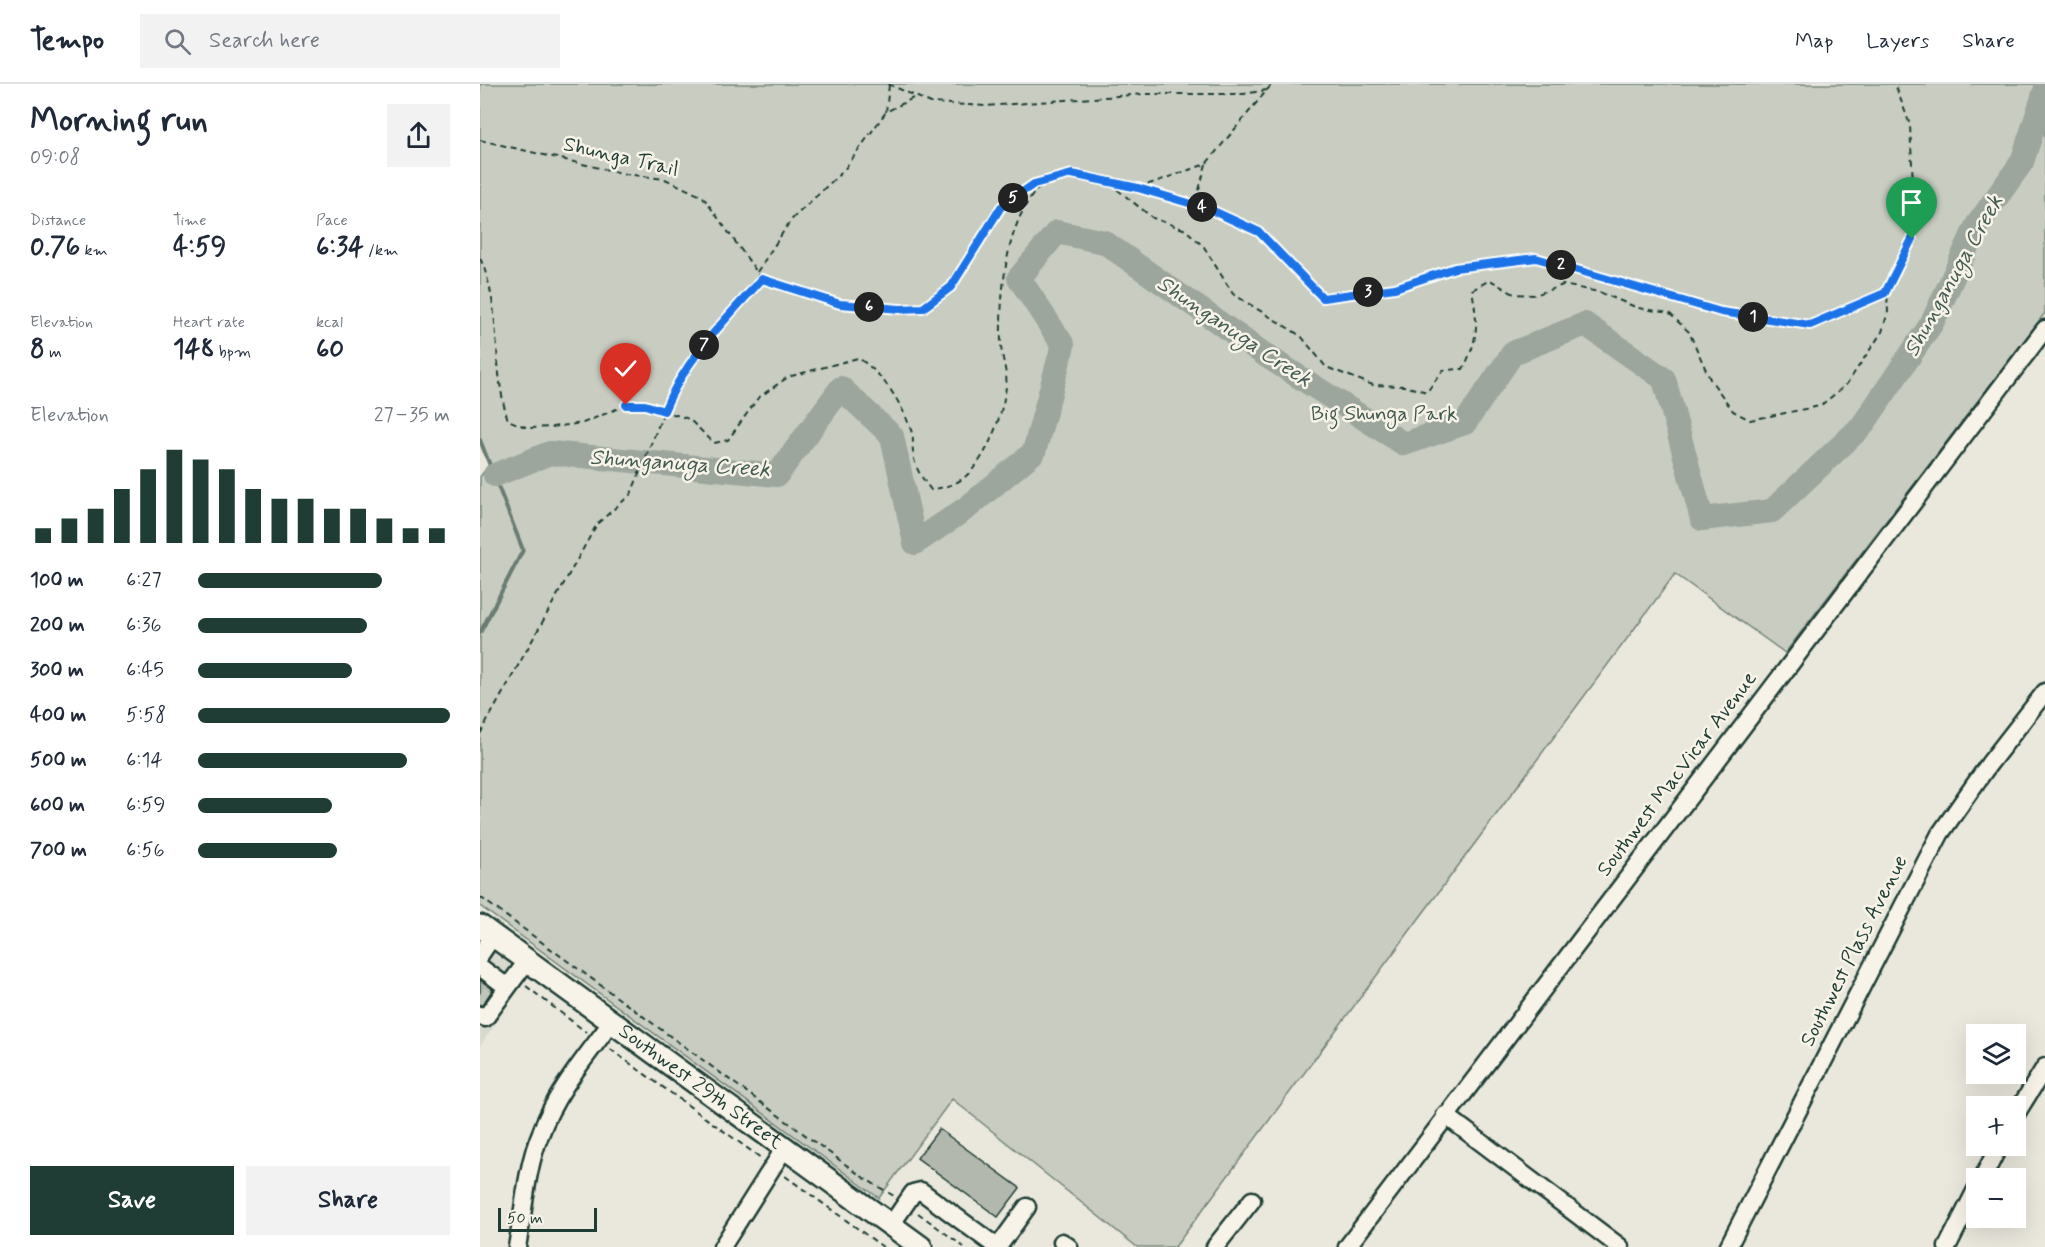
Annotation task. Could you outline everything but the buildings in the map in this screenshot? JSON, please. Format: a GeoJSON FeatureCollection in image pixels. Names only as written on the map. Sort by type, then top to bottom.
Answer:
{"type":"FeatureCollection","features":[{"type":"Feature","properties":{"kind":"main road","name":"Southwest 29th Street"},"geometry":{"type":"LineString","coordinates":[[487,931],[516,975],[611,1023],[921,1247]]}},
{"type":"Feature","properties":{"kind":"street","name":"Southwest MacVicar Avenue"},"geometry":{"type":"LineString","coordinates":[[1347,1247],[2045,329]]}},
{"type":"Feature","properties":{"kind":"street","name":"Southwest Plass Avenue"},"geometry":{"type":"LineString","coordinates":[[1728,1247],[1940,834],[1989,764],[2045,692]]}},
{"type":"Feature","properties":{"kind":"street"},"geometry":{"type":"LineString","coordinates":[[480,954],[487,931]]}},
{"type":"Feature","properties":{"kind":"street"},"geometry":{"type":"LineString","coordinates":[[480,967],[516,975]]}},
{"type":"Feature","properties":{"kind":"street"},"geometry":{"type":"LineString","coordinates":[[480,1015],[485,1018],[491,1001],[516,975]]}},
{"type":"Feature","properties":{"kind":"street"},"geometry":{"type":"LineString","coordinates":[[517,1247],[539,1137],[556,1098],[611,1023]]}},
{"type":"Feature","properties":{"kind":"street"},"geometry":{"type":"LineString","coordinates":[[2026,1100],[2042,1078]]}},
{"type":"Feature","properties":{"kind":"street"},"geometry":{"type":"LineString","coordinates":[[1445,1116],[1620,1247]]}},
{"type":"Feature","properties":{"kind":"street"},"geometry":{"type":"LineString","coordinates":[[722,1247],[784,1149]]}},
{"type":"Feature","properties":{"kind":"street"},"geometry":{"type":"LineString","coordinates":[[891,1225],[913,1193],[921,1191],[997,1247],[1027,1207]]}},
{"type":"Feature","properties":{"kind":"street"},"geometry":{"type":"LineString","coordinates":[[1215,1247],[1252,1200]]}},
{"type":"Feature","properties":{"kind":"street"},"geometry":{"type":"LineString","coordinates":[[1947,1247],[1966,1210]]}},
{"type":"Feature","properties":{"kind":"path"},"geometry":{"type":"LineString","coordinates":[[886,112],[889,84],[931,103],[987,106],[1145,94],[1244,94],[1267,90]]}},
{"type":"Feature","properties":{"kind":"path"},"geometry":{"type":"LineString","coordinates":[[1209,209],[1199,190],[1206,164],[1272,84]]}},
{"type":"Feature","properties":{"kind":"path"},"geometry":{"type":"LineString","coordinates":[[480,734],[597,524],[631,494],[675,384],[705,343],[762,279],[840,304],[900,309],[923,308],[951,287],[1001,207],[1034,184],[1072,174],[1138,188],[1209,209],[1259,232],[1323,298],[1395,288],[1455,268],[1536,258],[1721,312],[1810,325],[1885,293],[1912,239],[1914,203],[1910,125],[1895,84]]}},
{"type":"Feature","properties":{"kind":"path"},"geometry":{"type":"LineString","coordinates":[[757,272],[791,220],[844,170],[886,112],[914,97]]}},
{"type":"Feature","properties":{"kind":"path","name":"Shunga Trail"},"geometry":{"type":"LineString","coordinates":[[480,140],[625,174],[665,179],[693,192],[703,197],[762,279]]}},
{"type":"Feature","properties":{"kind":"path"},"geometry":{"type":"LineString","coordinates":[[1138,188],[1206,164]]}},
{"type":"Feature","properties":{"kind":"path"},"geometry":{"type":"LineString","coordinates":[[480,258],[495,319],[497,373],[508,420],[528,428],[552,428],[583,423],[626,405],[645,405],[689,419],[714,443],[728,440],[758,398],[788,377],[858,358],[873,368],[900,405],[913,435],[913,454],[917,472],[931,490],[955,484],[980,461],[995,430],[1007,385],[1001,347],[1003,269],[1021,219],[1031,199],[1048,180]]}},
{"type":"Feature","properties":{"kind":"path"},"geometry":{"type":"LineString","coordinates":[[1107,181],[1153,218],[1186,230],[1204,247],[1233,294],[1301,336],[1326,367],[1373,385],[1404,386],[1427,392],[1443,370],[1463,369],[1475,344],[1476,312],[1472,290],[1490,280],[1514,294],[1535,295],[1563,285],[1599,292],[1638,308],[1669,313],[1689,332],[1710,379],[1733,411],[1750,420],[1820,406],[1846,385],[1882,333],[1888,312],[1887,289]]}},
{"type":"Feature","properties":{"kind":"path"},"geometry":{"type":"LineString","coordinates":[[480,897],[669,1037],[964,1247]]}},
{"type":"Feature","properties":{"kind":"path"},"geometry":{"type":"LineString","coordinates":[[516,975],[598,1040],[882,1247]]}},
{"type":"Feature","properties":{"kind":"shaded area"},"geometry":{"type":"Polygon","coordinates":[[[480,942],[528,977],[480,1046],[480,942]]]}},
{"type":"Feature","properties":{"kind":"green space","name":"Big Shunga Park"},"geometry":{"type":"Polygon","coordinates":[[[480,84],[2045,84],[2045,313],[1785,653],[1675,574],[1175,1247],[1137,1247],[952,1099],[879,1198],[480,906],[480,477],[490,463],[480,440],[480,84]]]}},
{"type":"Feature","properties":{"kind":"waterway","name":"Shunganuga Creek"},"geometry":{"type":"LineString","coordinates":[[495,475],[550,453],[777,475],[841,388],[892,436],[915,543],[968,507],[1034,452],[1063,345],[1019,278],[1057,232],[1104,242],[1268,357],[1404,444],[1465,423],[1513,353],[1585,324],[1664,379],[1702,519],[1772,511],[1862,426],[1932,323],[1977,225],[2022,162],[2045,91]]}},
{"type":"Feature","properties":{"kind":"waterway","name":"Shunganuga Creek"},"geometry":{"type":"LineString","coordinates":[[480,440],[523,550],[480,633]]}},
{"type":"Feature","properties":{"kind":"tunnel"},"geometry":{"type":"LineString","coordinates":[[480,994],[486,998]]}},
{"type":"Feature","properties":{"kind":"route"},"geometry":{"type":"LineString","coordinates":[[626,405],[645,405],[664,411],[675,384],[705,343],[762,279],[840,304],[900,309],[923,308],[951,287],[1001,207],[1034,184],[1072,174],[1138,188],[1209,209],[1259,232],[1323,298],[1395,288],[1455,268],[1536,258],[1721,312],[1810,325],[1885,293],[1912,239]]}}]}
